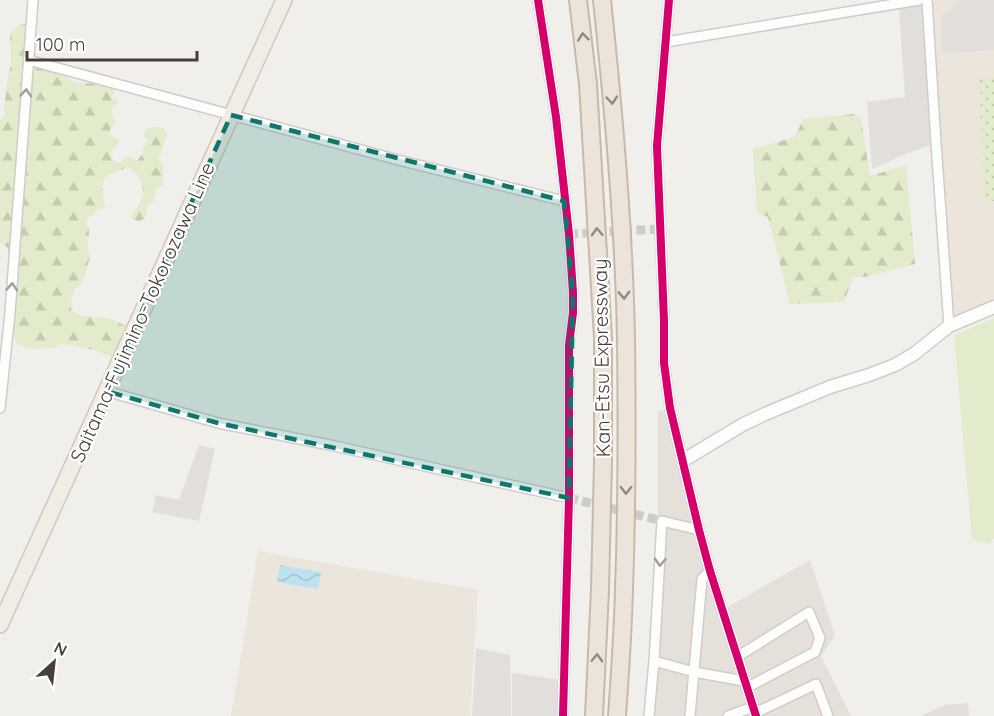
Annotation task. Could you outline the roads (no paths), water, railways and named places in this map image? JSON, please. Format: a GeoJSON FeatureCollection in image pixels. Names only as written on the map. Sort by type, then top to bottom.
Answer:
{"type":"FeatureCollection","features":[{"type":"Feature","properties":{"kind":"highway","name":"Kan-Etsu Expressway"},"geometry":{"type":"LineString","coordinates":[[578,0],[588,84],[603,338],[603,462],[594,716]]}},
{"type":"Feature","properties":{"kind":"highway","name":"Kan-Etsu Expressway"},"geometry":{"type":"LineString","coordinates":[[602,0],[620,197],[626,338],[624,590],[617,716]]}},
{"type":"Feature","properties":{"kind":"main road","name":"Saitama-Fujimino-Tokorozawa Line"},"geometry":{"type":"LineString","coordinates":[[0,625],[284,0]]}},
{"type":"Feature","properties":{"kind":"street"},"geometry":{"type":"LineString","coordinates":[[0,408],[10,314],[33,0]]}},
{"type":"Feature","properties":{"kind":"street"},"geometry":{"type":"LineString","coordinates":[[538,0],[556,117],[573,292],[569,345],[569,498],[563,716]]}},
{"type":"Feature","properties":{"kind":"street"},"geometry":{"type":"LineString","coordinates":[[669,0],[657,146],[664,363],[670,408],[699,530],[755,712]]}},
{"type":"Feature","properties":{"kind":"street"},"geometry":{"type":"LineString","coordinates":[[927,0],[949,326]]}},
{"type":"Feature","properties":{"kind":"street"},"geometry":{"type":"LineString","coordinates":[[666,42],[912,1]]}},
{"type":"Feature","properties":{"kind":"street"},"geometry":{"type":"LineString","coordinates":[[28,60],[231,116],[564,201]]}},
{"type":"Feature","properties":{"kind":"street"},"geometry":{"type":"LineString","coordinates":[[684,460],[765,414],[830,387],[895,365],[914,354],[949,326],[994,307]]}},
{"type":"Feature","properties":{"kind":"street"},"geometry":{"type":"LineString","coordinates":[[106,391],[218,423],[569,498]]}},
{"type":"Feature","properties":{"kind":"street"},"geometry":{"type":"LineString","coordinates":[[649,716],[662,521],[699,530]]}},
{"type":"Feature","properties":{"kind":"street"},"geometry":{"type":"LineString","coordinates":[[690,716],[702,579],[710,571]]}},
{"type":"Feature","properties":{"kind":"street"},"geometry":{"type":"LineString","coordinates":[[654,661],[745,685],[815,652],[820,638],[809,612],[737,657]]}},
{"type":"Feature","properties":{"kind":"street"},"geometry":{"type":"LineString","coordinates":[[728,716],[755,712],[816,684],[828,716]]}},
{"type":"Feature","properties":{"kind":"water"},"geometry":{"type":"Polygon","coordinates":[[[280,565],[321,572],[318,589],[277,582],[280,565]]]}},
{"type":"Feature","properties":{"kind":"tunnel"},"geometry":{"type":"LineString","coordinates":[[569,234],[660,229]]}},
{"type":"Feature","properties":{"kind":"tunnel"},"geometry":{"type":"LineString","coordinates":[[569,498],[662,521]]}}]}
